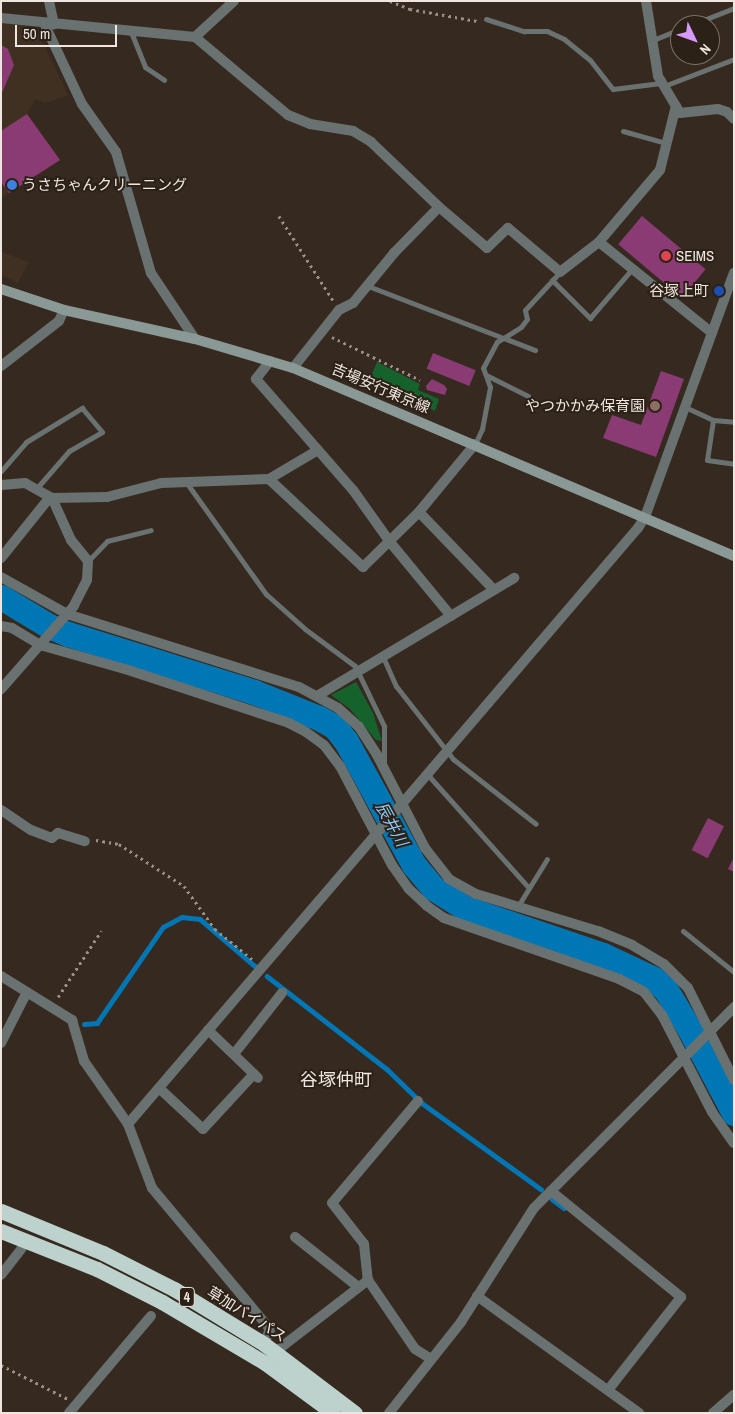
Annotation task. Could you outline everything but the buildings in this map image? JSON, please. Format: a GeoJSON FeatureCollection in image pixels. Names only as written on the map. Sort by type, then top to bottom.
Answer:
{"type":"FeatureCollection","features":[{"type":"Feature","properties":{"kind":"highway","name":"草加バイパス"},"geometry":{"type":"LineString","coordinates":[[1,1211],[104,1253],[174,1289],[269,1348],[355,1413]]}},
{"type":"Feature","properties":{"kind":"highway","name":"4"},"geometry":{"type":"LineString","coordinates":[[1,1230],[97,1269],[162,1302],[264,1363],[330,1412]]}},
{"type":"Feature","properties":{"kind":"main road","name":"吉場安行東京線"},"geometry":{"type":"LineString","coordinates":[[1,289],[64,310],[195,339],[292,368],[475,444],[734,556]]}},
{"type":"Feature","properties":{"kind":"street"},"geometry":{"type":"LineString","coordinates":[[48,1],[50,24],[82,104],[116,152],[151,273],[195,339]]}},
{"type":"Feature","properties":{"kind":"street"},"geometry":{"type":"LineString","coordinates":[[195,37],[234,1]]}},
{"type":"Feature","properties":{"kind":"street"},"geometry":{"type":"LineString","coordinates":[[646,1],[662,85],[680,113],[718,109],[727,112],[734,119]]}},
{"type":"Feature","properties":{"kind":"street"},"geometry":{"type":"LineString","coordinates":[[1,18],[195,37],[288,115],[310,124],[354,131],[371,142],[439,207],[488,248],[508,228],[560,272],[599,242],[660,170],[676,106]]}},
{"type":"Feature","properties":{"kind":"street"},"geometry":{"type":"LineString","coordinates":[[292,368],[339,310],[353,303],[439,207]]}},
{"type":"Feature","properties":{"kind":"street"},"geometry":{"type":"LineString","coordinates":[[599,242],[712,333]]}},
{"type":"Feature","properties":{"kind":"street"},"geometry":{"type":"LineString","coordinates":[[128,1124],[428,775],[645,517],[734,272]]}},
{"type":"Feature","properties":{"kind":"street"},"geometry":{"type":"LineString","coordinates":[[1,366],[59,321],[64,310]]}},
{"type":"Feature","properties":{"kind":"street"},"geometry":{"type":"LineString","coordinates":[[270,361],[256,379],[354,490],[390,542],[451,616]]}},
{"type":"Feature","properties":{"kind":"street"},"geometry":{"type":"LineString","coordinates":[[269,479],[363,567],[419,512],[475,444]]}},
{"type":"Feature","properties":{"kind":"street"},"geometry":{"type":"LineString","coordinates":[[1,485],[25,483],[51,498],[107,497],[161,483],[269,479],[318,450]]}},
{"type":"Feature","properties":{"kind":"street"},"geometry":{"type":"LineString","coordinates":[[1,558],[51,498]]}},
{"type":"Feature","properties":{"kind":"street"},"geometry":{"type":"LineString","coordinates":[[1,689],[65,616],[86,580],[88,561],[71,540],[51,498]]}},
{"type":"Feature","properties":{"kind":"street"},"geometry":{"type":"LineString","coordinates":[[419,512],[494,590]]}},
{"type":"Feature","properties":{"kind":"street"},"geometry":{"type":"LineString","coordinates":[[1,577],[65,616],[217,660],[316,696],[338,708],[359,728],[384,768],[401,806],[429,855],[450,879],[476,894],[606,935],[664,964],[688,988],[734,1080]]}},
{"type":"Feature","properties":{"kind":"street"},"geometry":{"type":"LineString","coordinates":[[316,696],[514,578]]}},
{"type":"Feature","properties":{"kind":"street"},"geometry":{"type":"LineString","coordinates":[[1,626],[12,628],[43,641],[288,723],[306,732],[324,745],[340,766],[409,889],[444,918],[619,979],[644,992],[662,1015],[686,1053],[712,1112],[734,1143]]}},
{"type":"Feature","properties":{"kind":"street"},"geometry":{"type":"LineString","coordinates":[[1,810],[31,830],[52,838],[58,834],[85,841]]}},
{"type":"Feature","properties":{"kind":"street"},"geometry":{"type":"LineString","coordinates":[[1,976],[72,1020],[84,1060],[128,1124],[152,1188],[270,1329],[269,1348]]}},
{"type":"Feature","properties":{"kind":"street"},"geometry":{"type":"LineString","coordinates":[[2,1040],[27,992]]}},
{"type":"Feature","properties":{"kind":"street"},"geometry":{"type":"LineString","coordinates":[[234,1054],[282,993]]}},
{"type":"Feature","properties":{"kind":"street"},"geometry":{"type":"LineString","coordinates":[[389,1413],[477,1296],[534,1208],[708,1031],[733,1010]]}},
{"type":"Feature","properties":{"kind":"street"},"geometry":{"type":"LineString","coordinates":[[159,1088],[203,1129],[256,1076],[208,1030]]}},
{"type":"Feature","properties":{"kind":"street"},"geometry":{"type":"LineString","coordinates":[[418,1101],[332,1203],[364,1244],[368,1280],[415,1349],[430,1359]]}},
{"type":"Feature","properties":{"kind":"street"},"geometry":{"type":"LineString","coordinates":[[551,1191],[681,1297],[608,1390]]}},
{"type":"Feature","properties":{"kind":"street"},"geometry":{"type":"LineString","coordinates":[[295,1237],[357,1286]]}},
{"type":"Feature","properties":{"kind":"street"},"geometry":{"type":"LineString","coordinates":[[1,1275],[21,1249]]}},
{"type":"Feature","properties":{"kind":"street"},"geometry":{"type":"LineString","coordinates":[[269,1348],[368,1280]]}},
{"type":"Feature","properties":{"kind":"street"},"geometry":{"type":"LineString","coordinates":[[477,1296],[639,1413]]}},
{"type":"Feature","properties":{"kind":"street"},"geometry":{"type":"LineString","coordinates":[[69,1413],[151,1316]]}},
{"type":"Feature","properties":{"kind":"street"},"geometry":{"type":"LineString","coordinates":[[714,1413],[734,1395]]}},
{"type":"Feature","properties":{"kind":"lane"},"geometry":{"type":"LineString","coordinates":[[716,15],[734,8]]}},
{"type":"Feature","properties":{"kind":"lane"},"geometry":{"type":"LineString","coordinates":[[486,19],[524,31],[547,31],[564,39],[590,60],[613,88],[662,85],[734,59]]}},
{"type":"Feature","properties":{"kind":"lane"},"geometry":{"type":"LineString","coordinates":[[131,31],[145,67],[164,80]]}},
{"type":"Feature","properties":{"kind":"lane"},"geometry":{"type":"LineString","coordinates":[[652,40],[670,33]]}},
{"type":"Feature","properties":{"kind":"lane"},"geometry":{"type":"LineString","coordinates":[[624,131],[667,143]]}},
{"type":"Feature","properties":{"kind":"lane"},"geometry":{"type":"LineString","coordinates":[[552,280],[590,318],[632,268]]}},
{"type":"Feature","properties":{"kind":"lane"},"geometry":{"type":"LineString","coordinates":[[475,444],[482,430],[490,387],[483,368],[497,342],[528,319],[525,310],[560,272]]}},
{"type":"Feature","properties":{"kind":"lane"},"geometry":{"type":"LineString","coordinates":[[367,286],[536,350]]}},
{"type":"Feature","properties":{"kind":"lane"},"geometry":{"type":"LineString","coordinates":[[486,376],[528,396]]}},
{"type":"Feature","properties":{"kind":"lane"},"geometry":{"type":"LineString","coordinates":[[685,407],[713,420],[734,422]]}},
{"type":"Feature","properties":{"kind":"lane"},"geometry":{"type":"LineString","coordinates":[[1,471],[26,442],[82,408],[102,432],[69,451],[36,489]]}},
{"type":"Feature","properties":{"kind":"lane"},"geometry":{"type":"LineString","coordinates":[[713,420],[707,460],[734,464]]}},
{"type":"Feature","properties":{"kind":"lane"},"geometry":{"type":"LineString","coordinates":[[186,482],[266,594],[305,629],[346,657],[359,671],[384,726],[384,768]]}},
{"type":"Feature","properties":{"kind":"lane"},"geometry":{"type":"LineString","coordinates":[[88,561],[107,541],[151,530]]}},
{"type":"Feature","properties":{"kind":"lane"},"geometry":{"type":"LineString","coordinates":[[383,656],[396,686],[447,752],[536,824]]}},
{"type":"Feature","properties":{"kind":"lane"},"geometry":{"type":"LineString","coordinates":[[428,775],[528,887]]}},
{"type":"Feature","properties":{"kind":"lane"},"geometry":{"type":"LineString","coordinates":[[518,906],[547,859]]}},
{"type":"Feature","properties":{"kind":"lane"},"geometry":{"type":"LineString","coordinates":[[683,931],[734,972]]}},
{"type":"Feature","properties":{"kind":"path"},"geometry":{"type":"LineString","coordinates":[[390,1],[410,9],[472,21],[486,19]]}},
{"type":"Feature","properties":{"kind":"path"},"geometry":{"type":"LineString","coordinates":[[279,216],[339,310]]}},
{"type":"Feature","properties":{"kind":"path"},"geometry":{"type":"LineString","coordinates":[[326,334],[420,380]]}},
{"type":"Feature","properties":{"kind":"path"},"geometry":{"type":"LineString","coordinates":[[85,841],[101,839],[119,844],[166,873],[193,894],[203,916],[215,929],[262,967]]}},
{"type":"Feature","properties":{"kind":"path"},"geometry":{"type":"LineString","coordinates":[[52,1007],[101,931]]}},
{"type":"Feature","properties":{"kind":"path"},"geometry":{"type":"LineString","coordinates":[[1,1365],[77,1404]]}},
{"type":"Feature","properties":{"kind":"shaded area"},"geometry":{"type":"Polygon","coordinates":[[[1,23],[35,27],[68,95],[45,103],[35,99],[27,114],[60,160],[1,198],[1,23]]]}},
{"type":"Feature","properties":{"kind":"shaded area"},"geometry":{"type":"Polygon","coordinates":[[[1,252],[29,262],[18,283],[1,275],[1,252]]]}},
{"type":"Feature","properties":{"kind":"green space"},"geometry":{"type":"Polygon","coordinates":[[[377,362],[420,384],[418,390],[439,399],[435,411],[369,381],[377,362]]]}},
{"type":"Feature","properties":{"kind":"green space"},"geometry":{"type":"Polygon","coordinates":[[[356,682],[373,713],[382,741],[376,740],[350,709],[331,695],[356,682]]]}},
{"type":"Feature","properties":{"kind":"waterway","name":"辰井川"},"geometry":{"type":"LineString","coordinates":[[1,597],[49,626],[68,634],[254,692],[319,718],[335,727],[346,741],[414,865],[433,888],[465,908],[603,955],[654,979],[666,990],[690,1030],[734,1113]]}},
{"type":"Feature","properties":{"kind":"waterway"},"geometry":{"type":"LineString","coordinates":[[84,1024],[97,1023],[163,927],[182,917],[200,919],[255,966]]}},
{"type":"Feature","properties":{"kind":"waterway"},"geometry":{"type":"LineString","coordinates":[[267,976],[387,1069],[422,1103],[541,1189]]}},
{"type":"Feature","properties":{"kind":"waterway"},"geometry":{"type":"LineString","coordinates":[[552,1199],[564,1208]]}},
{"type":"Feature","properties":{"kind":"place","name":"うさちゃんクリーニング"},"geometry":{"type":"Point","coordinates":[12,185]}},
{"type":"Feature","properties":{"kind":"place","name":"SEIMS"},"geometry":{"type":"Point","coordinates":[666,256]}},
{"type":"Feature","properties":{"kind":"place","name":"谷塚上町"},"geometry":{"type":"Point","coordinates":[719,291]}},
{"type":"Feature","properties":{"kind":"place","name":"やつかかみ保育園"},"geometry":{"type":"Point","coordinates":[655,406]}},
{"type":"Feature","properties":{"kind":"district","name":"谷塚仲町"},"geometry":{"type":"Point","coordinates":[336,1080]}}]}
